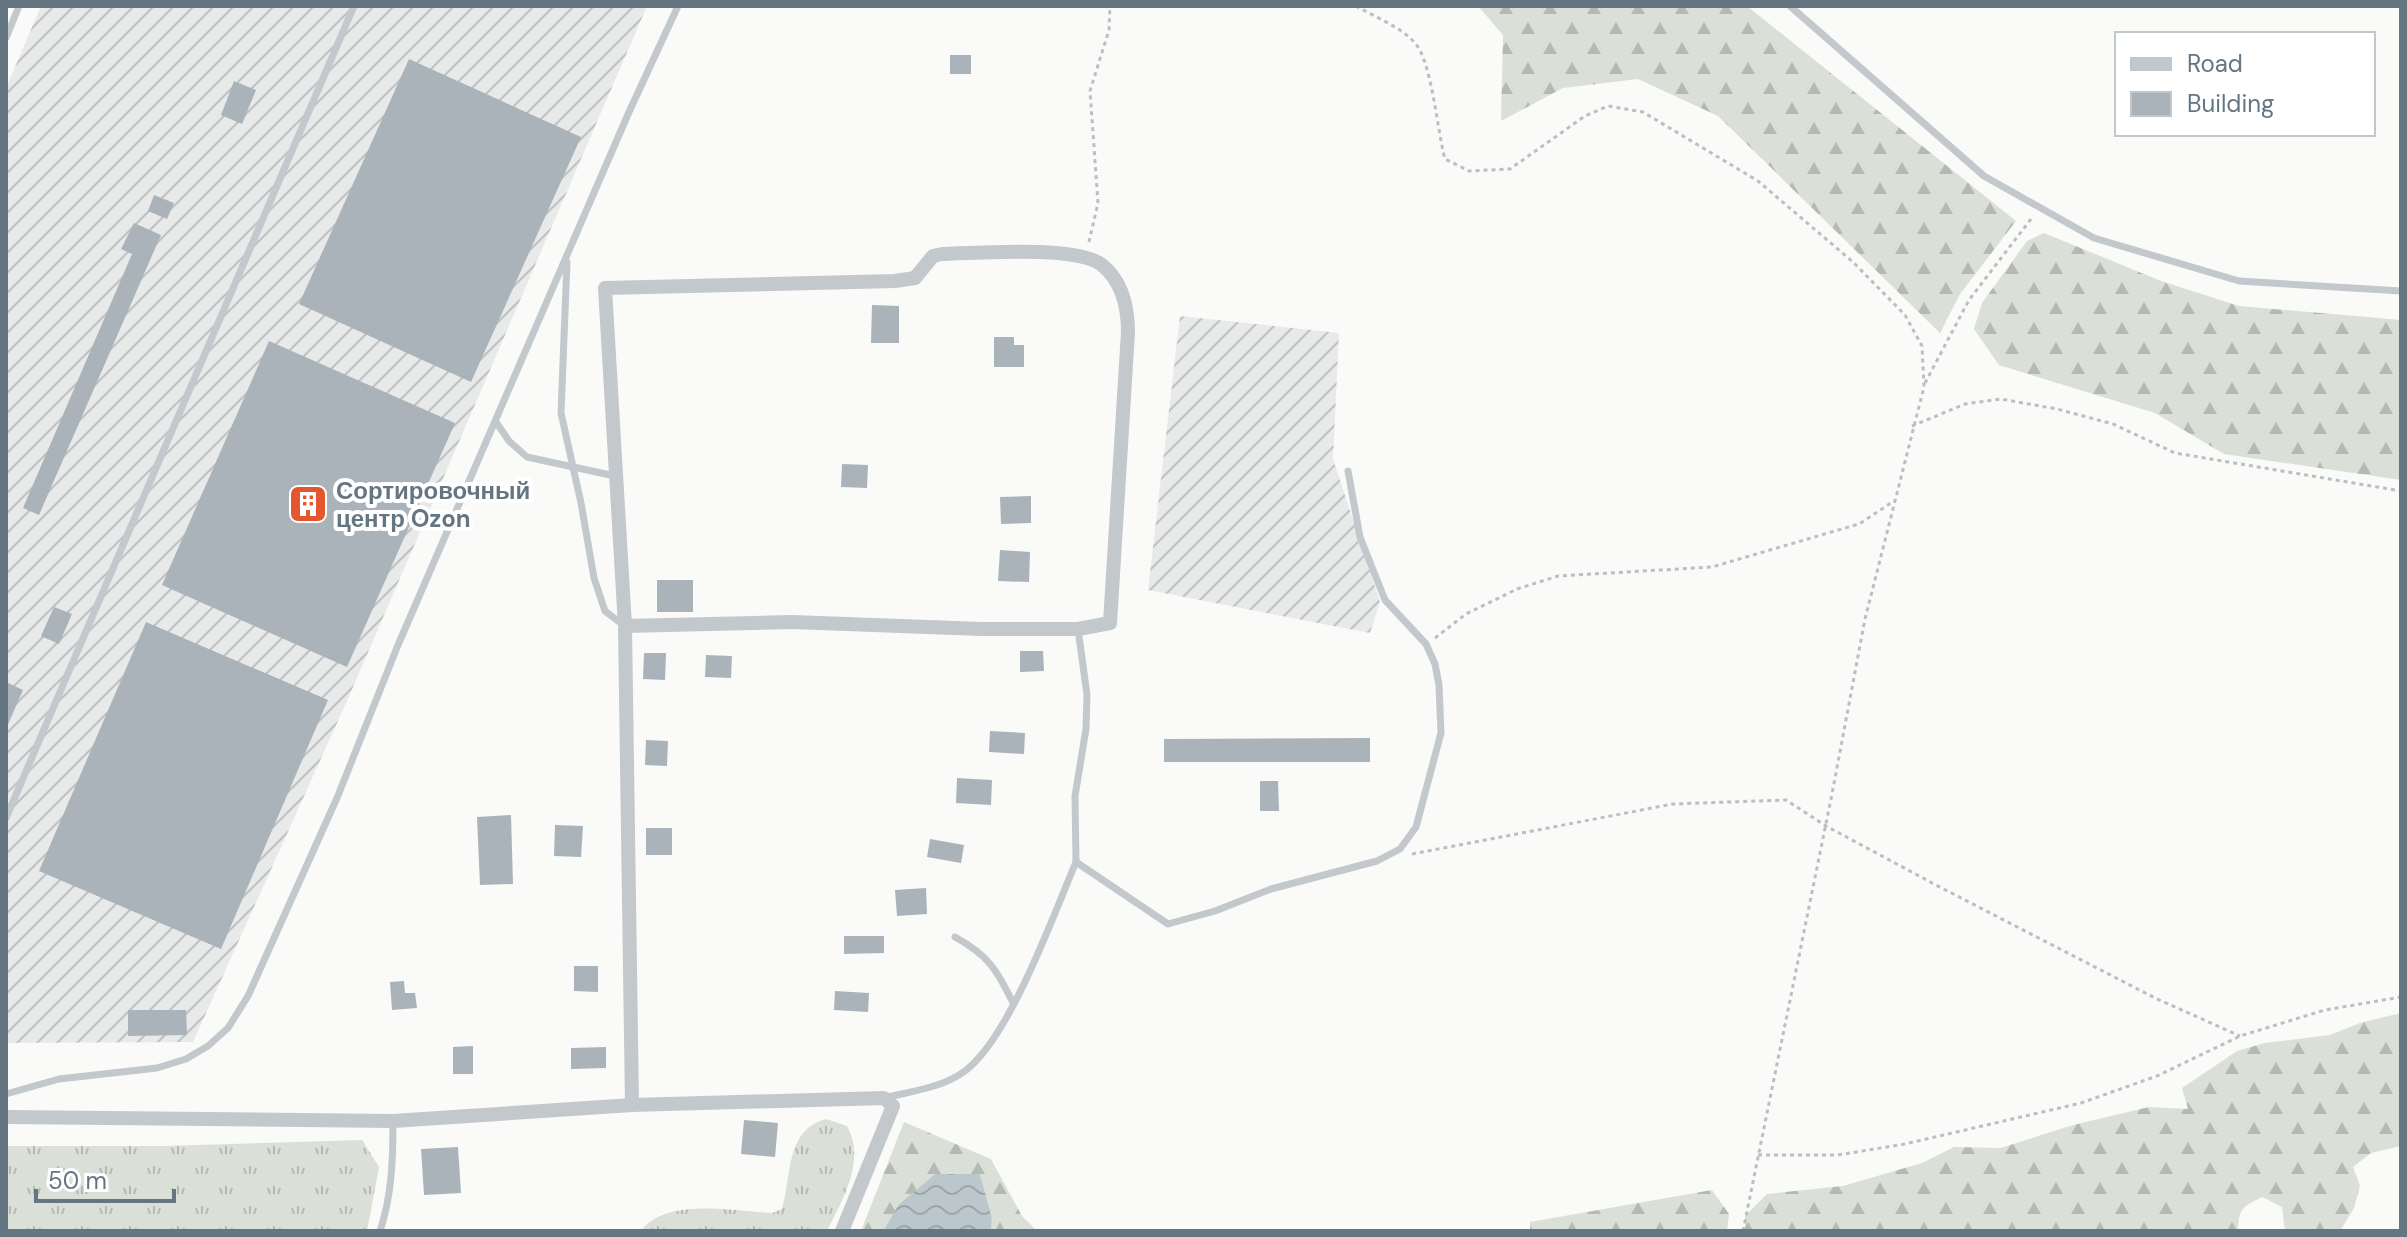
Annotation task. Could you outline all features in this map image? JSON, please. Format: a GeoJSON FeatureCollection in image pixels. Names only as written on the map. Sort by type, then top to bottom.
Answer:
{"type":"FeatureCollection","features":[{"type":"Feature","properties":{"kind":"street"},"geometry":{"type":"LineString","coordinates":[[625,626],[792,622],[1078,629],[1110,623],[1128,332],[1128,309],[1120,285],[1102,265],[1085,256],[1018,252],[933,256],[915,278],[895,281],[605,288],[625,626],[632,1105]]}},
{"type":"Feature","properties":{"kind":"street"},"geometry":{"type":"LineString","coordinates":[[6,1117],[393,1121],[632,1105],[884,1098],[893,1106],[842,1231]]}},
{"type":"Feature","properties":{"kind":"lane"},"geometry":{"type":"LineString","coordinates":[[6,38],[19,6]]}},
{"type":"Feature","properties":{"kind":"lane"},"geometry":{"type":"LineString","coordinates":[[6,818],[354,6]]}},
{"type":"Feature","properties":{"kind":"lane"},"geometry":{"type":"LineString","coordinates":[[6,1094],[59,1079],[157,1068],[186,1059],[208,1046],[228,1028],[248,996],[337,798],[398,645],[568,252],[678,6]]}},
{"type":"Feature","properties":{"kind":"lane"},"geometry":{"type":"LineString","coordinates":[[1790,6],[1984,176],[2094,238],[2239,281],[2401,291]]}},
{"type":"Feature","properties":{"kind":"lane"},"geometry":{"type":"LineString","coordinates":[[568,252],[561,413],[598,589],[605,611],[625,626]]}},
{"type":"Feature","properties":{"kind":"lane"},"geometry":{"type":"LineString","coordinates":[[496,422],[509,441],[527,457],[617,476]]}},
{"type":"Feature","properties":{"kind":"lane"},"geometry":{"type":"LineString","coordinates":[[1076,862],[1168,924],[1215,911],[1271,889],[1377,861],[1400,849],[1416,827],[1441,733],[1435,664],[1426,644],[1385,600],[1360,537],[1348,471]]}},
{"type":"Feature","properties":{"kind":"lane"},"geometry":{"type":"LineString","coordinates":[[884,1098],[941,1085],[966,1070],[992,1043],[1076,862],[1075,796],[1086,729],[1087,695],[1078,629]]}},
{"type":"Feature","properties":{"kind":"lane"},"geometry":{"type":"LineString","coordinates":[[955,937],[978,950],[1000,975],[1013,1003]]}},
{"type":"Feature","properties":{"kind":"lane"},"geometry":{"type":"LineString","coordinates":[[380,1231],[387,1211],[393,1163],[393,1121]]}},
{"type":"Feature","properties":{"kind":"path"},"geometry":{"type":"LineString","coordinates":[[1085,256],[1098,203],[1090,91],[1109,30],[1110,6]]}},
{"type":"Feature","properties":{"kind":"path"},"geometry":{"type":"LineString","coordinates":[[1356,6],[1415,43],[1427,63],[1445,159],[1469,171],[1510,169],[1585,116],[1608,106],[1643,112],[1758,181],[1853,262],[1905,315],[1922,346],[1924,387]]}},
{"type":"Feature","properties":{"kind":"path"},"geometry":{"type":"LineString","coordinates":[[1743,1231],[1865,619],[1912,426],[1924,387],[1969,300],[2040,208]]}},
{"type":"Feature","properties":{"kind":"path"},"geometry":{"type":"LineString","coordinates":[[1912,426],[1965,404],[2001,399],[2057,409],[2113,424],[2175,453],[2401,491]]}},
{"type":"Feature","properties":{"kind":"path"},"geometry":{"type":"LineString","coordinates":[[1426,644],[1466,614],[1517,589],[1558,576],[1712,567],[1859,524],[1894,501]]}},
{"type":"Feature","properties":{"kind":"path"},"geometry":{"type":"LineString","coordinates":[[1408,855],[1673,804],[1786,800],[1826,826],[2155,998],[2240,1036]]}},
{"type":"Feature","properties":{"kind":"path"},"geometry":{"type":"LineString","coordinates":[[1758,1155],[1838,1155],[1905,1144],[2081,1103],[2157,1076],[2240,1036],[2325,1010],[2401,997]]}},
{"type":"Feature","properties":{"kind":"shaded area"},"geometry":{"type":"Polygon","coordinates":[[[41,6],[647,6],[347,701],[193,1042],[6,1043],[6,88],[41,6]]]}},
{"type":"Feature","properties":{"kind":"shaded area"},"geometry":{"type":"Polygon","coordinates":[[[1180,316],[1339,333],[1333,459],[1380,602],[1370,633],[1148,590],[1180,316]]]}},
{"type":"Feature","properties":{"kind":"green space"},"geometry":{"type":"Polygon","coordinates":[[[1478,6],[1747,6],[2016,221],[1960,294],[1940,333],[1718,116],[1638,79],[1563,88],[1501,121],[1503,35],[1478,6]]]}},
{"type":"Feature","properties":{"kind":"green space"},"geometry":{"type":"Polygon","coordinates":[[[2044,233],[2161,281],[2239,306],[2401,320],[2401,480],[2224,454],[2155,413],[1999,365],[1974,329],[1982,303],[2027,241],[2044,233]]]}},
{"type":"Feature","properties":{"kind":"green space"},"geometry":{"type":"Polygon","coordinates":[[[2401,1013],[2401,1146],[2371,1153],[2353,1167],[2360,1186],[2354,1208],[2340,1231],[2285,1231],[2282,1207],[2262,1197],[2243,1209],[2238,1231],[1745,1231],[1745,1216],[1767,1194],[1843,1186],[1922,1163],[1954,1147],[2001,1148],[2073,1125],[2149,1107],[2188,1109],[2182,1088],[2237,1051],[2265,1043],[2330,1035],[2360,1023],[2401,1013]]]}},
{"type":"Feature","properties":{"kind":"green space"},"geometry":{"type":"Polygon","coordinates":[[[826,1119],[847,1126],[854,1152],[850,1179],[827,1231],[641,1231],[652,1220],[683,1210],[702,1208],[772,1213],[782,1209],[797,1144],[803,1133],[826,1119]]]}},
{"type":"Feature","properties":{"kind":"green space"},"geometry":{"type":"Polygon","coordinates":[[[904,1122],[991,1159],[1022,1216],[1037,1231],[991,1231],[992,1218],[980,1174],[935,1174],[899,1204],[883,1231],[861,1231],[904,1122]]]}},
{"type":"Feature","properties":{"kind":"green space"},"geometry":{"type":"Polygon","coordinates":[[[362,1140],[379,1167],[367,1231],[6,1231],[6,1146],[164,1146],[362,1140]]]}},
{"type":"Feature","properties":{"kind":"green space"},"geometry":{"type":"Polygon","coordinates":[[[1712,1190],[1729,1214],[1727,1231],[1530,1231],[1530,1222],[1712,1190]]]}},
{"type":"Feature","properties":{"kind":"water"},"geometry":{"type":"Polygon","coordinates":[[[935,1174],[980,1174],[992,1218],[991,1231],[883,1231],[899,1204],[935,1174]]]}},
{"type":"Feature","properties":{"kind":"building"},"geometry":{"type":"Polygon","coordinates":[[[950,55],[971,55],[971,74],[950,74],[950,55]]]}},
{"type":"Feature","properties":{"kind":"building"},"geometry":{"type":"Polygon","coordinates":[[[409,59],[581,137],[471,382],[299,304],[409,59]]]}},
{"type":"Feature","properties":{"kind":"building"},"geometry":{"type":"Polygon","coordinates":[[[234,81],[256,90],[242,124],[221,115],[234,81]]]}},
{"type":"Feature","properties":{"kind":"building"},"geometry":{"type":"Polygon","coordinates":[[[154,195],[174,203],[167,219],[148,211],[154,195]]]}},
{"type":"Feature","properties":{"kind":"building"},"geometry":{"type":"Polygon","coordinates":[[[134,223],[161,235],[39,515],[23,508],[132,254],[121,249],[134,223]]]}},
{"type":"Feature","properties":{"kind":"building"},"geometry":{"type":"Polygon","coordinates":[[[872,305],[899,306],[899,343],[871,343],[872,305]]]}},
{"type":"Feature","properties":{"kind":"building"},"geometry":{"type":"Polygon","coordinates":[[[994,337],[1014,337],[1014,345],[1024,345],[1024,367],[994,367],[994,337]]]}},
{"type":"Feature","properties":{"kind":"building","name":"Сортировочный центр Ozon"},"geometry":{"type":"Polygon","coordinates":[[[269,341],[455,423],[347,667],[162,585],[269,341]]]}},
{"type":"Feature","properties":{"kind":"building"},"geometry":{"type":"Polygon","coordinates":[[[842,464],[868,465],[867,488],[841,487],[842,464]]]}},
{"type":"Feature","properties":{"kind":"building"},"geometry":{"type":"Polygon","coordinates":[[[1031,496],[1031,523],[1001,524],[1000,497],[1031,496]]]}},
{"type":"Feature","properties":{"kind":"building"},"geometry":{"type":"Polygon","coordinates":[[[1000,550],[1030,552],[1029,582],[998,581],[1000,550]]]}},
{"type":"Feature","properties":{"kind":"building"},"geometry":{"type":"Polygon","coordinates":[[[657,580],[693,580],[693,612],[657,612],[657,580]]]}},
{"type":"Feature","properties":{"kind":"building"},"geometry":{"type":"Polygon","coordinates":[[[54,607],[72,614],[59,644],[41,636],[54,607]]]}},
{"type":"Feature","properties":{"kind":"building"},"geometry":{"type":"Polygon","coordinates":[[[146,622],[328,700],[221,949],[39,871],[146,622]]]}},
{"type":"Feature","properties":{"kind":"building"},"geometry":{"type":"Polygon","coordinates":[[[1020,651],[1043,651],[1044,671],[1020,672],[1020,651]]]}},
{"type":"Feature","properties":{"kind":"building"},"geometry":{"type":"Polygon","coordinates":[[[644,653],[666,653],[665,680],[643,679],[644,653]]]}},
{"type":"Feature","properties":{"kind":"building"},"geometry":{"type":"Polygon","coordinates":[[[706,655],[732,656],[731,678],[705,677],[706,655]]]}},
{"type":"Feature","properties":{"kind":"building"},"geometry":{"type":"Polygon","coordinates":[[[6,682],[23,690],[6,729],[6,682]]]}},
{"type":"Feature","properties":{"kind":"building"},"geometry":{"type":"Polygon","coordinates":[[[990,731],[1025,733],[1024,754],[989,752],[990,731]]]}},
{"type":"Feature","properties":{"kind":"building"},"geometry":{"type":"Polygon","coordinates":[[[1370,738],[1370,762],[1164,762],[1164,739],[1370,738]]]}},
{"type":"Feature","properties":{"kind":"building"},"geometry":{"type":"Polygon","coordinates":[[[646,740],[668,741],[667,766],[645,765],[646,740]]]}},
{"type":"Feature","properties":{"kind":"building"},"geometry":{"type":"Polygon","coordinates":[[[957,778],[992,780],[991,805],[956,803],[957,778]]]}},
{"type":"Feature","properties":{"kind":"building"},"geometry":{"type":"Polygon","coordinates":[[[1260,781],[1278,781],[1279,811],[1260,811],[1260,781]]]}},
{"type":"Feature","properties":{"kind":"building"},"geometry":{"type":"Polygon","coordinates":[[[511,815],[513,884],[480,885],[477,817],[511,815]]]}},
{"type":"Feature","properties":{"kind":"building"},"geometry":{"type":"Polygon","coordinates":[[[555,825],[583,826],[581,857],[554,856],[555,825]]]}},
{"type":"Feature","properties":{"kind":"building"},"geometry":{"type":"Polygon","coordinates":[[[646,828],[672,828],[672,855],[646,855],[646,828]]]}},
{"type":"Feature","properties":{"kind":"building"},"geometry":{"type":"Polygon","coordinates":[[[930,839],[964,845],[961,863],[927,857],[930,839]]]}},
{"type":"Feature","properties":{"kind":"building"},"geometry":{"type":"Polygon","coordinates":[[[926,888],[927,914],[897,916],[895,890],[926,888]]]}},
{"type":"Feature","properties":{"kind":"building"},"geometry":{"type":"Polygon","coordinates":[[[844,936],[884,936],[884,953],[844,954],[844,936]]]}},
{"type":"Feature","properties":{"kind":"building"},"geometry":{"type":"Polygon","coordinates":[[[574,966],[598,966],[598,992],[574,991],[574,966]]]}},
{"type":"Feature","properties":{"kind":"building"},"geometry":{"type":"Polygon","coordinates":[[[404,981],[405,993],[415,993],[417,1008],[392,1010],[390,982],[404,981]]]}},
{"type":"Feature","properties":{"kind":"building"},"geometry":{"type":"Polygon","coordinates":[[[835,991],[869,993],[868,1012],[834,1010],[835,991]]]}},
{"type":"Feature","properties":{"kind":"building"},"geometry":{"type":"Polygon","coordinates":[[[128,1010],[186,1010],[187,1035],[128,1036],[128,1010]]]}},
{"type":"Feature","properties":{"kind":"building"},"geometry":{"type":"Polygon","coordinates":[[[473,1046],[473,1074],[453,1074],[453,1047],[473,1046]]]}},
{"type":"Feature","properties":{"kind":"building"},"geometry":{"type":"Polygon","coordinates":[[[606,1047],[606,1068],[571,1069],[571,1048],[606,1047]]]}},
{"type":"Feature","properties":{"kind":"building"},"geometry":{"type":"Polygon","coordinates":[[[744,1120],[778,1123],[775,1157],[741,1154],[744,1120]]]}},
{"type":"Feature","properties":{"kind":"building"},"geometry":{"type":"Polygon","coordinates":[[[458,1147],[461,1193],[424,1195],[421,1149],[458,1147]]]}},
{"type":"Feature","properties":{"kind":"place","name":"Сортировочный центр Ozon"},"geometry":{"type":"Point","coordinates":[308,504]}}]}
